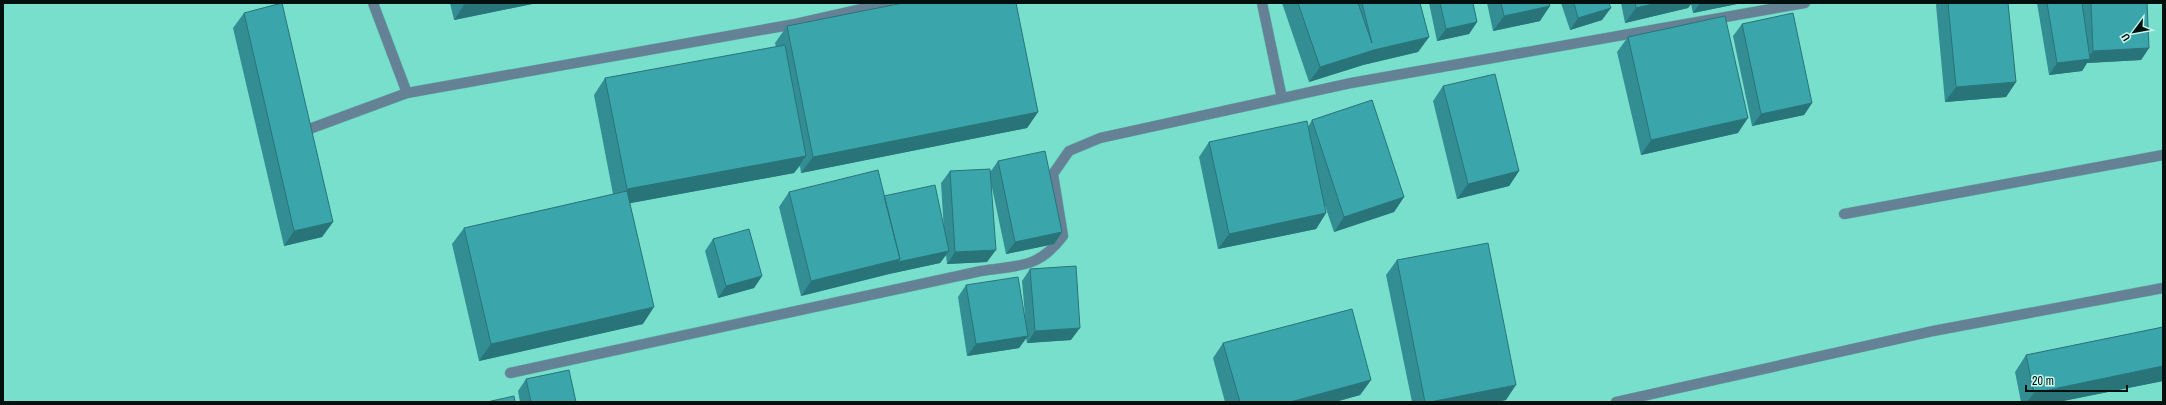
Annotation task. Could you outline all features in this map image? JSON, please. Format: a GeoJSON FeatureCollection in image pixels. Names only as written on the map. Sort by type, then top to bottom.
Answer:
{"type":"FeatureCollection","features":[{"type":"Feature","properties":{"kind":"street"},"geometry":{"type":"LineString","coordinates":[[374,3],[407,93]]}},
{"type":"Feature","properties":{"kind":"street"},"geometry":{"type":"LineString","coordinates":[[312,128],[407,93],[794,24],[888,3]]}},
{"type":"Feature","properties":{"kind":"street"},"geometry":{"type":"LineString","coordinates":[[1262,3],[1282,98]]}},
{"type":"Feature","properties":{"kind":"street"},"geometry":{"type":"LineString","coordinates":[[510,373],[981,271],[1030,264],[1052,250],[1063,236],[1053,174],[1069,151],[1100,138],[1351,83],[1805,3]]}},
{"type":"Feature","properties":{"kind":"street"},"geometry":{"type":"LineString","coordinates":[[1844,214],[2163,155]]}},
{"type":"Feature","properties":{"kind":"street"},"geometry":{"type":"LineString","coordinates":[[1616,402],[1933,331],[2163,288]]}},
{"type":"Feature","properties":{"kind":"building"},"geometry":{"type":"Polygon","coordinates":[[[282,3],[333,222],[294,231],[244,13],[282,3]]]}},
{"type":"Feature","properties":{"kind":"building"},"geometry":{"type":"Polygon","coordinates":[[[464,3],[475,3],[464,5],[464,3]]]}},
{"type":"Feature","properties":{"kind":"building"},"geometry":{"type":"Polygon","coordinates":[[[903,3],[1016,3],[1038,112],[813,157],[787,26],[903,3]]]}},
{"type":"Feature","properties":{"kind":"building"},"geometry":{"type":"Polygon","coordinates":[[[1298,3],[1358,3],[1372,43],[1362,3],[1420,3],[1429,37],[1374,50],[1320,67],[1298,3]]]}},
{"type":"Feature","properties":{"kind":"building"},"geometry":{"type":"Polygon","coordinates":[[[1440,3],[1473,3],[1477,22],[1446,29],[1440,3]]]}},
{"type":"Feature","properties":{"kind":"building"},"geometry":{"type":"Polygon","coordinates":[[[1501,3],[1549,3],[1550,6],[1504,16],[1501,3]]]}},
{"type":"Feature","properties":{"kind":"building"},"geometry":{"type":"Polygon","coordinates":[[[1574,3],[1609,3],[1611,8],[1578,18],[1574,3]]]}},
{"type":"Feature","properties":{"kind":"building"},"geometry":{"type":"Polygon","coordinates":[[[1635,3],[1657,3],[1636,8],[1635,3]]]}},
{"type":"Feature","properties":{"kind":"building"},"geometry":{"type":"Polygon","coordinates":[[[1948,3],[2008,3],[2016,82],[1956,87],[1948,3]]]}},
{"type":"Feature","properties":{"kind":"building"},"geometry":{"type":"Polygon","coordinates":[[[2047,3],[2082,3],[2090,59],[2057,63],[2047,3]]]}},
{"type":"Feature","properties":{"kind":"building"},"geometry":{"type":"Polygon","coordinates":[[[2091,3],[2147,3],[2149,48],[2093,51],[2091,3]]]}},
{"type":"Feature","properties":{"kind":"building"},"geometry":{"type":"Polygon","coordinates":[[[1793,13],[1812,103],[1761,114],[1742,24],[1793,13]]]}},
{"type":"Feature","properties":{"kind":"building"},"geometry":{"type":"Polygon","coordinates":[[[1725,16],[1748,118],[1651,140],[1628,37],[1725,16]]]}},
{"type":"Feature","properties":{"kind":"building"},"geometry":{"type":"Polygon","coordinates":[[[785,45],[806,156],[627,189],[605,78],[785,45]]]}},
{"type":"Feature","properties":{"kind":"building"},"geometry":{"type":"Polygon","coordinates":[[[1495,74],[1519,171],[1468,184],[1443,86],[1495,74]]]}},
{"type":"Feature","properties":{"kind":"building"},"geometry":{"type":"Polygon","coordinates":[[[1372,100],[1404,197],[1344,217],[1312,120],[1372,100]]]}},
{"type":"Feature","properties":{"kind":"building"},"geometry":{"type":"Polygon","coordinates":[[[1307,121],[1326,213],[1229,234],[1209,142],[1307,121]]]}},
{"type":"Feature","properties":{"kind":"building"},"geometry":{"type":"Polygon","coordinates":[[[1045,151],[1062,232],[1015,242],[998,161],[1045,151]]]}},
{"type":"Feature","properties":{"kind":"building"},"geometry":{"type":"Polygon","coordinates":[[[990,169],[996,250],[955,252],[950,171],[990,169]]]}},
{"type":"Feature","properties":{"kind":"building"},"geometry":{"type":"Polygon","coordinates":[[[878,170],[900,259],[811,281],[789,192],[878,170]]]}},
{"type":"Feature","properties":{"kind":"building"},"geometry":{"type":"Polygon","coordinates":[[[935,185],[949,251],[898,262],[900,259],[884,196],[935,185]]]}},
{"type":"Feature","properties":{"kind":"building"},"geometry":{"type":"Polygon","coordinates":[[[627,191],[654,307],[491,344],[464,228],[627,191]]]}},
{"type":"Feature","properties":{"kind":"building"},"geometry":{"type":"Polygon","coordinates":[[[749,229],[762,276],[726,286],[713,239],[749,229]]]}},
{"type":"Feature","properties":{"kind":"building"},"geometry":{"type":"Polygon","coordinates":[[[1488,243],[1516,385],[1425,402],[1397,260],[1488,243]]]}},
{"type":"Feature","properties":{"kind":"building"},"geometry":{"type":"Polygon","coordinates":[[[1076,266],[1080,328],[1035,331],[1030,269],[1076,266]]]}},
{"type":"Feature","properties":{"kind":"building"},"geometry":{"type":"Polygon","coordinates":[[[1018,277],[1028,336],[976,344],[966,285],[1018,277]]]}},
{"type":"Feature","properties":{"kind":"building"},"geometry":{"type":"Polygon","coordinates":[[[1352,309],[1371,380],[1290,402],[1240,402],[1223,343],[1352,309]]]}},
{"type":"Feature","properties":{"kind":"building"},"geometry":{"type":"Polygon","coordinates":[[[2163,327],[2163,366],[2034,393],[2026,355],[2163,327]]]}},
{"type":"Feature","properties":{"kind":"building"},"geometry":{"type":"Polygon","coordinates":[[[569,370],[576,402],[531,402],[526,379],[569,370]]]}},
{"type":"Feature","properties":{"kind":"building"},"geometry":{"type":"Polygon","coordinates":[[[514,396],[515,402],[487,402],[514,396]]]}}]}
